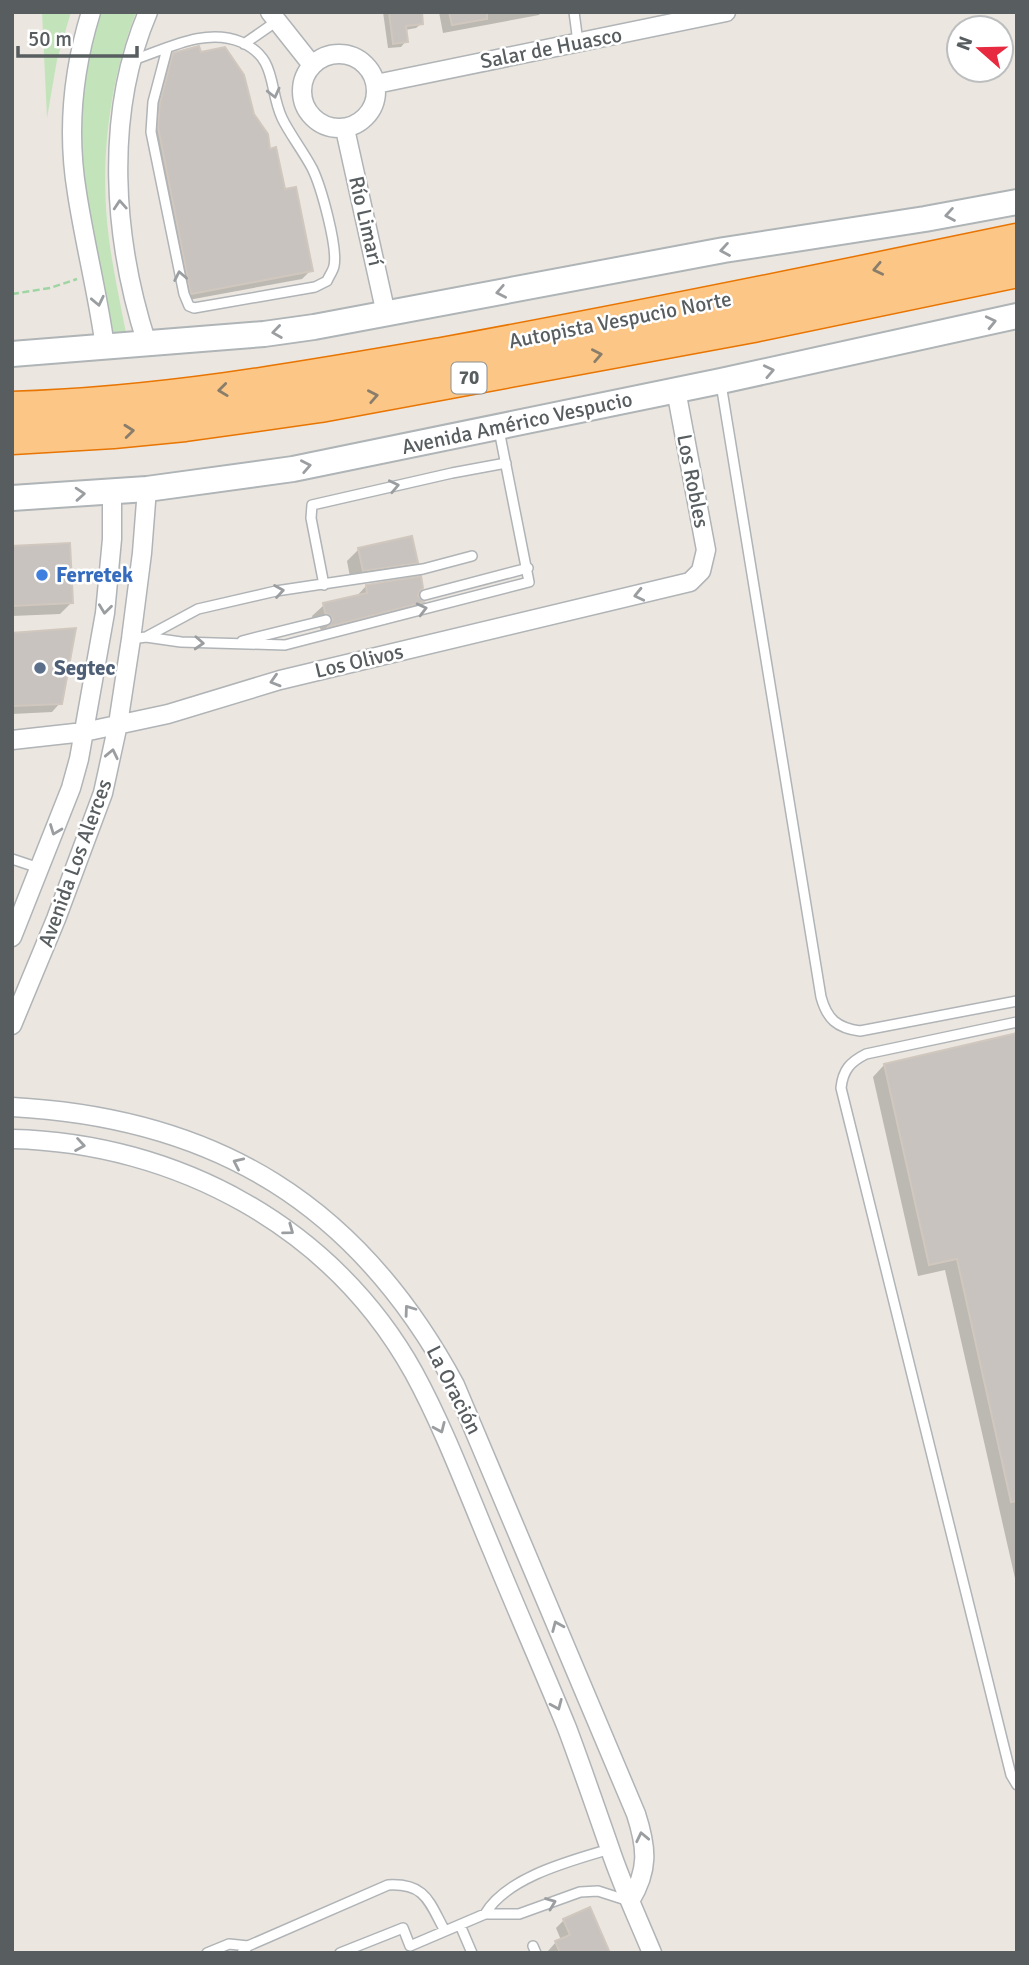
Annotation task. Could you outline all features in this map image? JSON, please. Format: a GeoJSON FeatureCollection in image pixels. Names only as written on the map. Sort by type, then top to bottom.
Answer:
{"type":"FeatureCollection","features":[{"type":"Feature","properties":{"kind":"highway","name":"Autopista Vespucio Norte"},"geometry":{"type":"LineString","coordinates":[[12,408],[94,404],[194,394],[315,376],[654,315],[1017,240]]}},
{"type":"Feature","properties":{"kind":"highway","name":"Autopista Vespucio Norte"},"geometry":{"type":"LineString","coordinates":[[12,438],[221,422],[320,406],[752,326],[1017,271]]}},
{"type":"Feature","properties":{"kind":"highway"},"geometry":{"type":"LineString","coordinates":[[12,397],[94,404]]}},
{"type":"Feature","properties":{"kind":"main road"},"geometry":{"type":"LineString","coordinates":[[12,354],[264,334],[386,314],[724,250],[1017,202]]}},
{"type":"Feature","properties":{"kind":"main road","name":"Avenida Américo Vespucio"},"geometry":{"type":"LineString","coordinates":[[12,498],[147,489],[293,469],[721,381],[1017,316]]}},
{"type":"Feature","properties":{"kind":"street"},"geometry":{"type":"LineString","coordinates":[[91,12],[75,88],[73,135],[76,191],[105,346]]}},
{"type":"Feature","properties":{"kind":"street"},"geometry":{"type":"LineString","coordinates":[[147,344],[128,261],[119,203],[119,135],[131,60],[148,12]]}},
{"type":"Feature","properties":{"kind":"street","name":"Salar de Huasco"},"geometry":{"type":"LineString","coordinates":[[376,84],[726,12]]}},
{"type":"Feature","properties":{"kind":"street"},"geometry":{"type":"LineString","coordinates":[[273,17],[312,65]]}},
{"type":"Feature","properties":{"kind":"street"},"geometry":{"type":"LineString","coordinates":[[330,55],[350,55],[367,66],[376,84],[376,99],[370,113],[359,123],[345,129],[320,124],[304,105],[303,80],[312,65],[330,55]]}},
{"type":"Feature","properties":{"kind":"street","name":"Río Limarí"},"geometry":{"type":"LineString","coordinates":[[345,129],[386,314]]}},
{"type":"Feature","properties":{"kind":"street","name":"Los Robles"},"geometry":{"type":"LineString","coordinates":[[676,390],[706,550],[701,571]]}},
{"type":"Feature","properties":{"kind":"street","name":"Avenida Los Alerces"},"geometry":{"type":"LineString","coordinates":[[12,1025],[103,793],[139,638],[147,489]]}},
{"type":"Feature","properties":{"kind":"street","name":"Avenida Los Alerces"},"geometry":{"type":"LineString","coordinates":[[12,937],[71,788],[104,613],[112,539],[112,492]]}},
{"type":"Feature","properties":{"kind":"street","name":"Los Olivos"},"geometry":{"type":"LineString","coordinates":[[12,740],[83,732],[191,708],[280,680],[683,585],[701,571]]}},
{"type":"Feature","properties":{"kind":"street","name":"La Oración"},"geometry":{"type":"LineString","coordinates":[[12,1107],[80,1114],[153,1130],[212,1151],[274,1182],[326,1219],[377,1270],[418,1322],[455,1385],[636,1814],[645,1855],[644,1874],[630,1901]]}},
{"type":"Feature","properties":{"kind":"street","name":"La Oración"},"geometry":{"type":"LineString","coordinates":[[12,1139],[85,1146],[140,1158],[218,1187],[266,1214],[327,1262],[362,1300],[398,1348],[426,1397],[566,1727],[610,1849],[652,1953]]}},
{"type":"Feature","properties":{"kind":"street"},"geometry":{"type":"LineString","coordinates":[[426,1397],[455,1385]]}},
{"type":"Feature","properties":{"kind":"lane"},"geometry":{"type":"LineString","coordinates":[[574,12],[578,42]]}},
{"type":"Feature","properties":{"kind":"lane"},"geometry":{"type":"LineString","coordinates":[[244,44],[273,17]]}},
{"type":"Feature","properties":{"kind":"lane"},"geometry":{"type":"LineString","coordinates":[[131,60],[167,50],[180,43],[212,36],[244,44],[268,63],[282,119],[314,171],[328,217],[334,265],[327,281],[315,287],[194,308],[189,306],[184,294],[151,132],[153,102],[167,50]]}},
{"type":"Feature","properties":{"kind":"lane"},"geometry":{"type":"LineString","coordinates":[[721,381],[823,1007],[827,1016],[840,1027],[860,1031],[1017,1001]]}},
{"type":"Feature","properties":{"kind":"lane"},"geometry":{"type":"LineString","coordinates":[[139,638],[285,645],[529,582],[498,426]]}},
{"type":"Feature","properties":{"kind":"lane"},"geometry":{"type":"LineString","coordinates":[[324,585],[311,518],[312,505],[506,463]]}},
{"type":"Feature","properties":{"kind":"lane"},"geometry":{"type":"LineString","coordinates":[[139,638],[198,609],[276,591],[423,569],[471,556]]}},
{"type":"Feature","properties":{"kind":"lane"},"geometry":{"type":"LineString","coordinates":[[425,595],[528,568]]}},
{"type":"Feature","properties":{"kind":"lane"},"geometry":{"type":"LineString","coordinates":[[226,644],[326,620]]}},
{"type":"Feature","properties":{"kind":"lane"},"geometry":{"type":"LineString","coordinates":[[12,859],[41,868]]}},
{"type":"Feature","properties":{"kind":"lane"},"geometry":{"type":"LineString","coordinates":[[1017,1022],[866,1054],[849,1064],[842,1078],[841,1088],[1011,1775],[1017,1785]]}},
{"type":"Feature","properties":{"kind":"lane"},"geometry":{"type":"LineString","coordinates":[[485,1914],[501,1894],[522,1881],[610,1849]]}},
{"type":"Feature","properties":{"kind":"lane"},"geometry":{"type":"LineString","coordinates":[[207,1953],[229,1944],[245,1949],[388,1885],[406,1884],[421,1892],[445,1931]]}},
{"type":"Feature","properties":{"kind":"lane"},"geometry":{"type":"LineString","coordinates":[[340,1953],[403,1928],[412,1949],[485,1914],[519,1914],[590,1891],[630,1901]]}},
{"type":"Feature","properties":{"kind":"lane"},"geometry":{"type":"LineString","coordinates":[[460,1925],[472,1953]]}},
{"type":"Feature","properties":{"kind":"path"},"geometry":{"type":"LineString","coordinates":[[12,294],[50,288],[92,275]]}},
{"type":"Feature","properties":{"kind":"green space"},"geometry":{"type":"Polygon","coordinates":[[[42,12],[71,12],[57,60],[47,118],[42,12]]]}},
{"type":"Feature","properties":{"kind":"green space"},"geometry":{"type":"Polygon","coordinates":[[[95,12],[136,12],[113,95],[106,152],[109,239],[126,333],[110,335],[86,203],[80,137],[81,70],[95,12]]]}},
{"type":"Feature","properties":{"kind":"building"},"geometry":{"type":"Polygon","coordinates":[[[389,12],[422,12],[423,24],[406,26],[408,42],[393,44],[389,12]]]}},
{"type":"Feature","properties":{"kind":"building"},"geometry":{"type":"Polygon","coordinates":[[[449,12],[487,12],[487,19],[452,25],[449,12]]]}},
{"type":"Feature","properties":{"kind":"building"},"geometry":{"type":"Polygon","coordinates":[[[199,46],[201,52],[225,47],[244,75],[254,114],[268,134],[270,149],[276,147],[285,189],[296,187],[313,271],[191,294],[158,127],[160,103],[173,53],[199,46]]]}},
{"type":"Feature","properties":{"kind":"building"},"geometry":{"type":"Polygon","coordinates":[[[412,536],[418,563],[363,571],[358,548],[412,536]]]}},
{"type":"Feature","properties":{"kind":"building","name":"Ferretek"},"geometry":{"type":"Polygon","coordinates":[[[70,543],[73,603],[12,606],[12,546],[70,543]]]}},
{"type":"Feature","properties":{"kind":"building"},"geometry":{"type":"Polygon","coordinates":[[[421,576],[423,588],[418,596],[424,602],[328,627],[333,619],[325,613],[323,603],[367,593],[366,585],[421,576]]]}},
{"type":"Feature","properties":{"kind":"building","name":"Segtec"},"geometry":{"type":"Polygon","coordinates":[[[76,628],[62,704],[12,706],[12,633],[76,628]]]}},
{"type":"Feature","properties":{"kind":"building"},"geometry":{"type":"Polygon","coordinates":[[[1017,1033],[1017,1501],[1011,1502],[957,1259],[929,1265],[884,1064],[1017,1033]]]}},
{"type":"Feature","properties":{"kind":"building"},"geometry":{"type":"Polygon","coordinates":[[[590,1907],[610,1953],[560,1953],[555,1941],[570,1935],[563,1919],[590,1907]]]}},
{"type":"Feature","properties":{"kind":"place","name":"Ferretek"},"geometry":{"type":"Point","coordinates":[42,575]}},
{"type":"Feature","properties":{"kind":"place","name":"Segtec"},"geometry":{"type":"Point","coordinates":[40,668]}}]}
